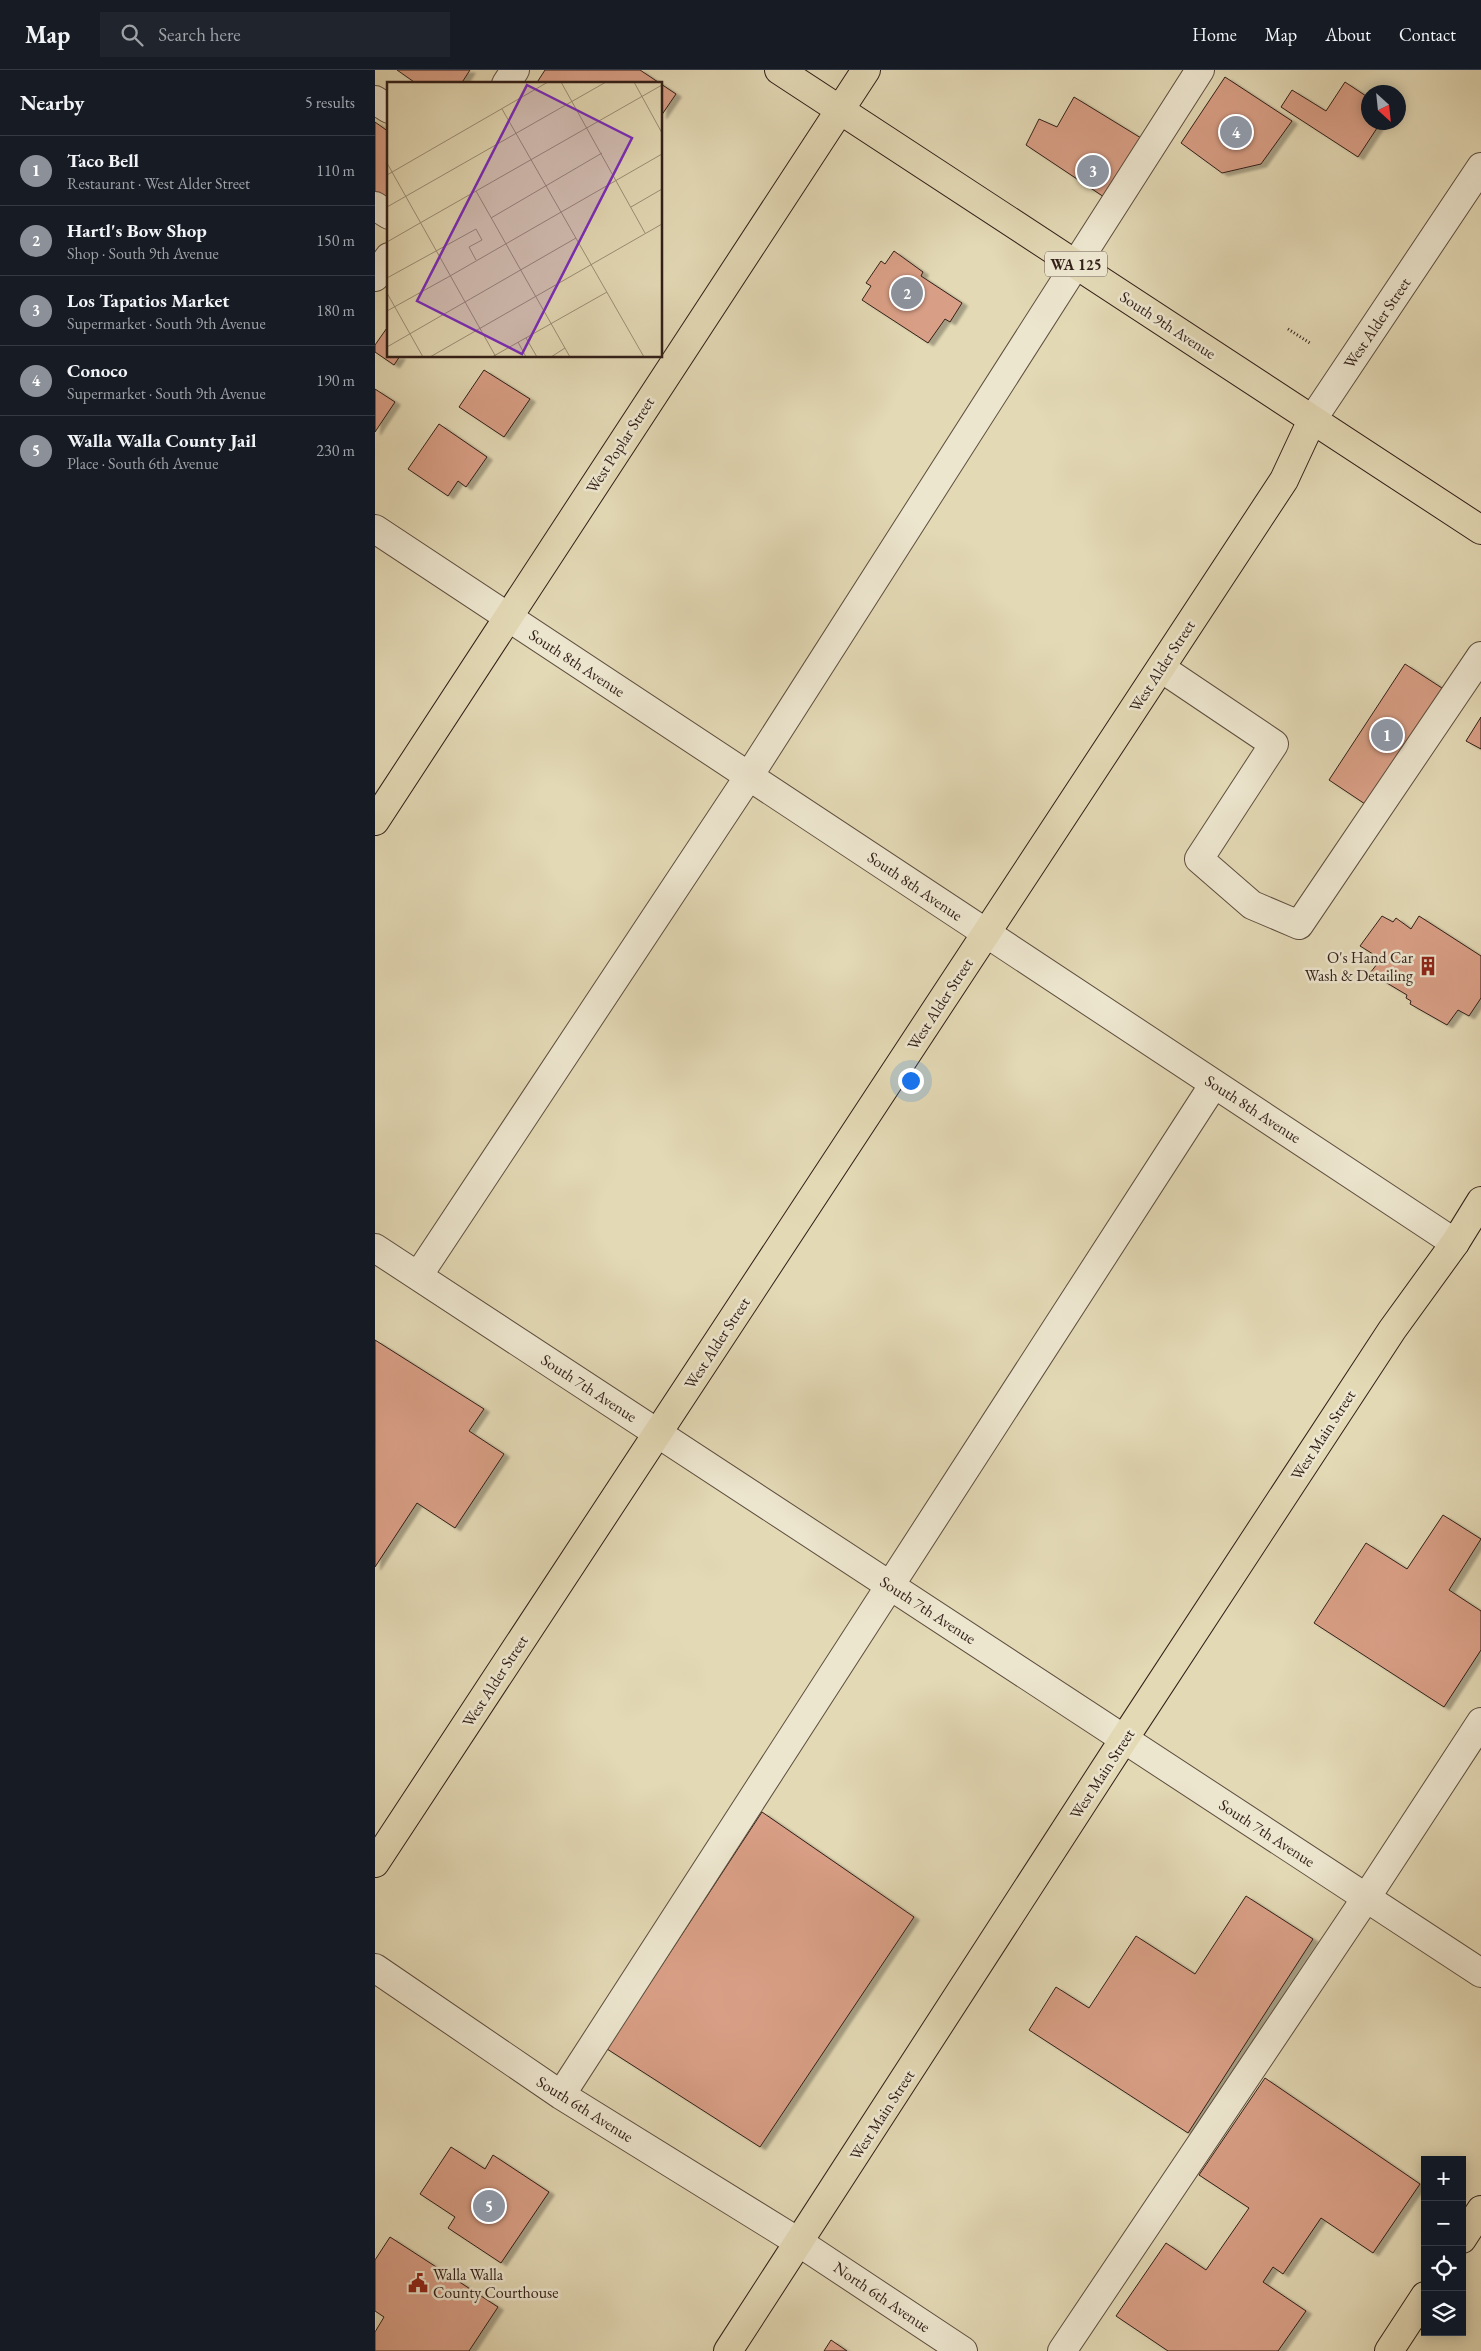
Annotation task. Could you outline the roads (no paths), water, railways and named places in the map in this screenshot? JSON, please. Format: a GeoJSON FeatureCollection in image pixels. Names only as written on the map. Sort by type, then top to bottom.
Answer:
{"type":"FeatureCollection","features":[{"type":"Feature","properties":{"kind":"main road","name":"South 9th Avenue"},"geometry":{"type":"LineString","coordinates":[[779,70],[1481,530]]}},
{"type":"Feature","properties":{"kind":"main road","name":"West Poplar Street"},"geometry":{"type":"LineString","coordinates":[[375,821],[866,70]]}},
{"type":"Feature","properties":{"kind":"main road","name":"West Alder Street"},"geometry":{"type":"LineString","coordinates":[[375,1863],[1284,480],[1312,420]]}},
{"type":"Feature","properties":{"kind":"main road","name":"West Main Street"},"geometry":{"type":"LineString","coordinates":[[728,2351],[800,2243],[1124,1739],[1392,1330],[1455,1243],[1481,1202]]}},
{"type":"Feature","properties":{"kind":"main road"},"geometry":{"type":"LineString","coordinates":[[1466,2233],[1481,2210]]}},
{"type":"Feature","properties":{"kind":"main road"},"geometry":{"type":"LineString","coordinates":[[1389,2351],[1421,2302]]}},
{"type":"Feature","properties":{"kind":"street"},"geometry":{"type":"LineString","coordinates":[[507,82],[515,70]]}},
{"type":"Feature","properties":{"kind":"street"},"geometry":{"type":"LineString","coordinates":[[417,1276],[749,776],[1201,70]]}},
{"type":"Feature","properties":{"kind":"street"},"geometry":{"type":"LineString","coordinates":[[375,100],[387,108]]}},
{"type":"Feature","properties":{"kind":"street","name":"West Alder Street"},"geometry":{"type":"LineString","coordinates":[[1312,420],[1481,167]]}},
{"type":"Feature","properties":{"kind":"street"},"geometry":{"type":"LineString","coordinates":[[375,206],[387,214]]}},
{"type":"Feature","properties":{"kind":"street"},"geometry":{"type":"LineString","coordinates":[[375,277],[387,260]]}},
{"type":"Feature","properties":{"kind":"street","name":"South 8th Avenue"},"geometry":{"type":"LineString","coordinates":[[375,529],[1455,1243]]}},
{"type":"Feature","properties":{"kind":"street"},"geometry":{"type":"LineString","coordinates":[[1161,668],[1274,744],[1199,859],[1252,905],[1299,925],[1481,656]]}},
{"type":"Feature","properties":{"kind":"street"},"geometry":{"type":"LineString","coordinates":[[561,2095],[1214,1084]]}},
{"type":"Feature","properties":{"kind":"street","name":"South 7th Avenue"},"geometry":{"type":"LineString","coordinates":[[375,1248],[1481,1973]]}},
{"type":"Feature","properties":{"kind":"street"},"geometry":{"type":"LineString","coordinates":[[1063,2351],[1367,1898],[1481,1722]]}},
{"type":"Feature","properties":{"kind":"street","name":"South 6th Avenue"},"geometry":{"type":"LineString","coordinates":[[375,1968],[561,2095],[800,2243]]}},
{"type":"Feature","properties":{"kind":"street","name":"North 6th Avenue"},"geometry":{"type":"LineString","coordinates":[[800,2243],[963,2351]]}},
{"type":"Feature","properties":{"kind":"place","name":"Conoco"},"geometry":{"type":"Point","coordinates":[1236,132]}},
{"type":"Feature","properties":{"kind":"place","name":"Los Tapatios Market"},"geometry":{"type":"Point","coordinates":[1093,171]}},
{"type":"Feature","properties":{"kind":"place","name":"Hartl's Bow Shop"},"geometry":{"type":"Point","coordinates":[907,293]}},
{"type":"Feature","properties":{"kind":"place","name":"Taco Bell"},"geometry":{"type":"Point","coordinates":[1387,735]}},
{"type":"Feature","properties":{"kind":"place","name":"O's Hand Car Wash & Detailing"},"geometry":{"type":"Point","coordinates":[1428,966]}},
{"type":"Feature","properties":{"kind":"place","name":"Walla Walla County Jail"},"geometry":{"type":"Point","coordinates":[489,2206]}},
{"type":"Feature","properties":{"kind":"place","name":"Walla Walla County Courthouse"},"geometry":{"type":"Point","coordinates":[418,2283]}}]}
